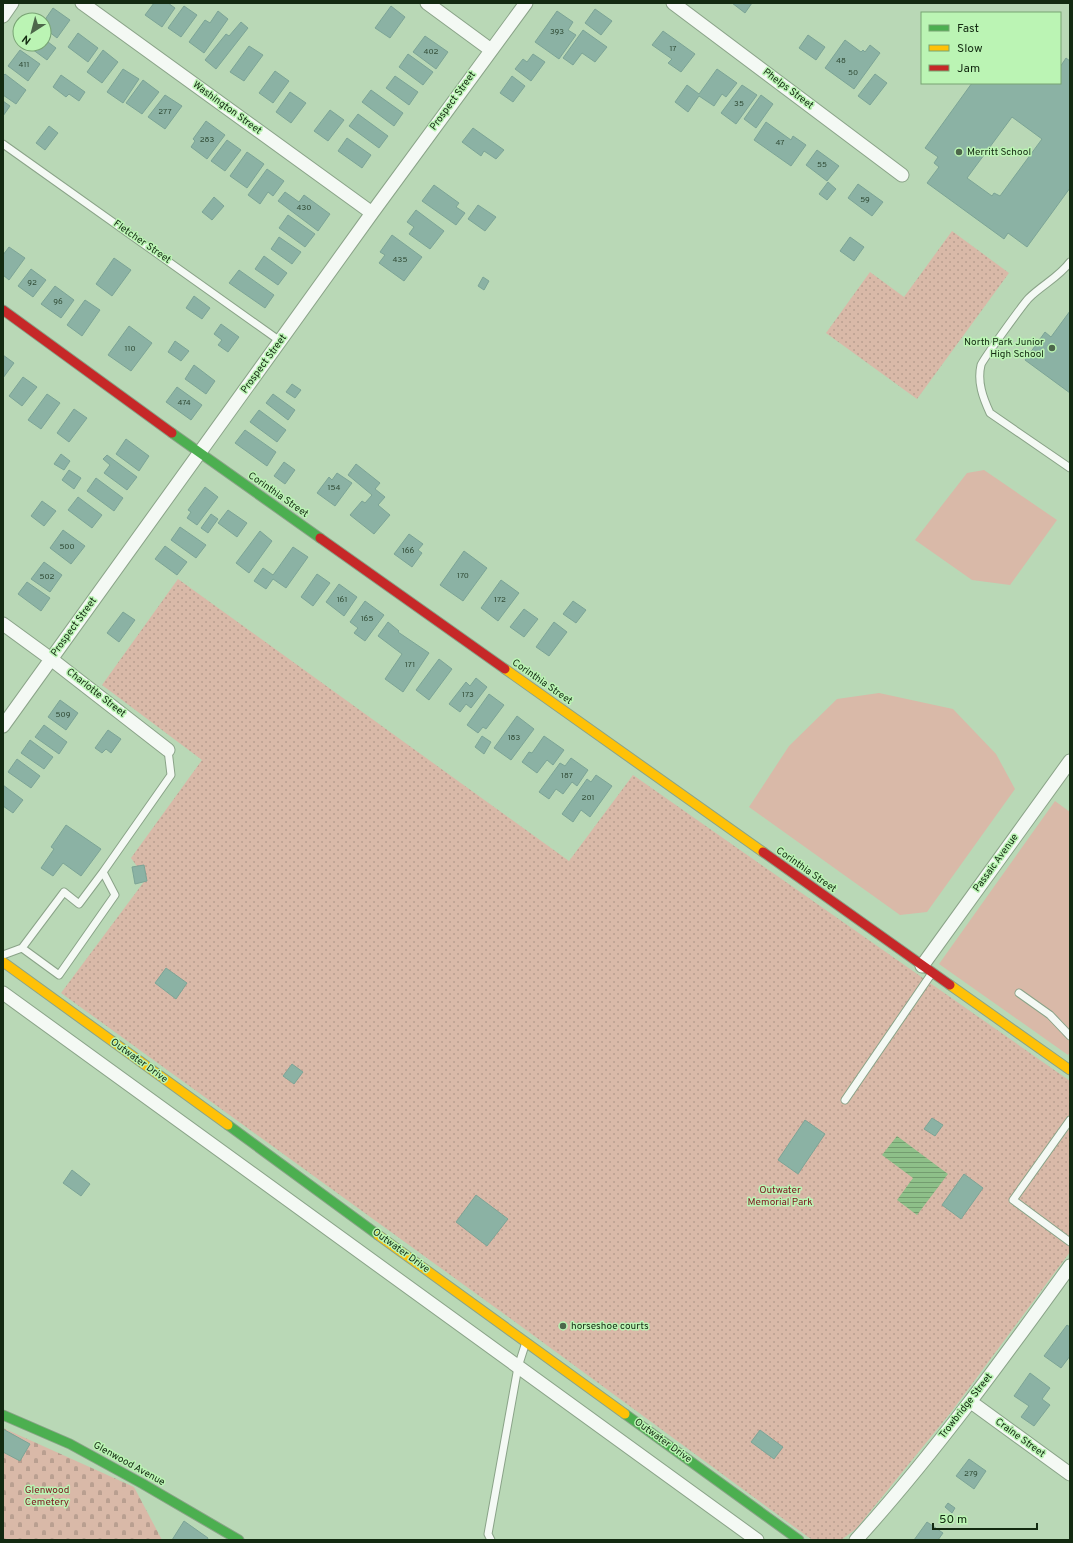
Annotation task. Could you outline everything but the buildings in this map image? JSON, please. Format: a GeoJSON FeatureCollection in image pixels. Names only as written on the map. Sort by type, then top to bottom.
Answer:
{"type":"FeatureCollection","features":[{"type":"Feature","properties":{"kind":"street"},"geometry":{"type":"LineString","coordinates":[[3,16],[12,3]]}},
{"type":"Feature","properties":{"kind":"street","name":"Washington Street"},"geometry":{"type":"LineString","coordinates":[[82,3],[372,213]]}},
{"type":"Feature","properties":{"kind":"street"},"geometry":{"type":"LineString","coordinates":[[428,3],[491,50]]}},
{"type":"Feature","properties":{"kind":"street","name":"Prospect Street"},"geometry":{"type":"LineString","coordinates":[[3,726],[199,452],[526,3]]}},
{"type":"Feature","properties":{"kind":"street","name":"Phelps Street"},"geometry":{"type":"LineString","coordinates":[[673,3],[902,175]]}},
{"type":"Feature","properties":{"kind":"street","name":"Corinthia Street"},"geometry":{"type":"LineString","coordinates":[[3,310],[199,452],[1070,1070]]}},
{"type":"Feature","properties":{"kind":"street","name":"Charlotte Street"},"geometry":{"type":"LineString","coordinates":[[3,624],[52,659],[168,750]]}},
{"type":"Feature","properties":{"kind":"street","name":"Passaic Avenue"},"geometry":{"type":"LineString","coordinates":[[927,969],[1070,761]]}},
{"type":"Feature","properties":{"kind":"street","name":"Outwater Drive"},"geometry":{"type":"LineString","coordinates":[[3,962],[799,1540]]}},
{"type":"Feature","properties":{"kind":"street"},"geometry":{"type":"LineString","coordinates":[[3,993],[757,1540]]}},
{"type":"Feature","properties":{"kind":"street","name":"Trowbridge Street"},"geometry":{"type":"LineString","coordinates":[[856,1540],[876,1519],[971,1402],[1070,1266]]}},
{"type":"Feature","properties":{"kind":"street","name":"Craine Street"},"geometry":{"type":"LineString","coordinates":[[971,1402],[1070,1474]]}},
{"type":"Feature","properties":{"kind":"street","name":"Glenwood Avenue"},"geometry":{"type":"LineString","coordinates":[[3,1415],[70,1444],[143,1484],[239,1540]]}},
{"type":"Feature","properties":{"kind":"lane","name":"Fletcher Street"},"geometry":{"type":"LineString","coordinates":[[3,144],[280,341]]}},
{"type":"Feature","properties":{"kind":"lane"},"geometry":{"type":"LineString","coordinates":[[1070,262],[1063,272],[1028,298],[981,364],[980,381],[983,398],[990,413],[1070,468]]}},
{"type":"Feature","properties":{"kind":"lane"},"geometry":{"type":"LineString","coordinates":[[3,955],[22,948],[64,892],[78,904],[103,872],[171,774],[168,750]]}},
{"type":"Feature","properties":{"kind":"lane"},"geometry":{"type":"LineString","coordinates":[[22,948],[59,975],[115,895],[103,872]]}},
{"type":"Feature","properties":{"kind":"lane"},"geometry":{"type":"LineString","coordinates":[[845,1100],[927,969]]}},
{"type":"Feature","properties":{"kind":"lane"},"geometry":{"type":"LineString","coordinates":[[1019,993],[1050,1015],[1070,1036]]}},
{"type":"Feature","properties":{"kind":"lane"},"geometry":{"type":"LineString","coordinates":[[1070,1120],[1013,1200],[1070,1242]]}},
{"type":"Feature","properties":{"kind":"lane"},"geometry":{"type":"LineString","coordinates":[[490,1540],[488,1534],[518,1367],[526,1342]]}},
{"type":"Feature","properties":{"kind":"green space"},"geometry":{"type":"Polygon","coordinates":[[[952,231],[1009,273],[917,399],[826,333],[870,272],[904,297],[952,231]]]}},
{"type":"Feature","properties":{"kind":"green space"},"geometry":{"type":"Polygon","coordinates":[[[984,470],[1057,520],[1010,585],[972,580],[915,540],[967,473],[984,470]]]}},
{"type":"Feature","properties":{"kind":"green space","name":"Outwater Memorial Park"},"geometry":{"type":"Polygon","coordinates":[[[178,579],[569,861],[633,775],[1070,1081],[1070,1252],[952,1411],[856,1529],[841,1540],[813,1540],[808,1537],[500,1311],[61,993],[146,879],[131,858],[202,760],[102,685],[178,579]]]}},
{"type":"Feature","properties":{"kind":"green space"},"geometry":{"type":"Polygon","coordinates":[[[879,693],[953,709],[996,754],[1015,789],[927,912],[900,915],[749,807],[789,746],[837,699],[879,693]]]}},
{"type":"Feature","properties":{"kind":"green space"},"geometry":{"type":"Polygon","coordinates":[[[1055,801],[1070,812],[1070,1052],[1068,1055],[939,964],[1055,801]]]}},
{"type":"Feature","properties":{"kind":"green space","name":"Glenwood Cemetery"},"geometry":{"type":"Polygon","coordinates":[[[3,1428],[134,1487],[162,1540],[3,1540],[3,1428]]]}},
{"type":"Feature","properties":{"kind":"shaded area"},"geometry":{"type":"Polygon","coordinates":[[[897,1136],[948,1174],[917,1215],[897,1200],[913,1178],[882,1155],[897,1136]]]}},
{"type":"Feature","properties":{"kind":"traffic: fast"},"geometry":{"type":"LineString","coordinates":[[172,433],[320,538]]}},
{"type":"Feature","properties":{"kind":"traffic: fast"},"geometry":{"type":"LineString","coordinates":[[228,1125],[378,1235]]}},
{"type":"Feature","properties":{"kind":"traffic: fast"},"geometry":{"type":"LineString","coordinates":[[625,1414],[799,1540]]}},
{"type":"Feature","properties":{"kind":"traffic: fast"},"geometry":{"type":"LineString","coordinates":[[3,1415],[70,1444],[143,1484],[239,1540]]}},
{"type":"Feature","properties":{"kind":"traffic: slow"},"geometry":{"type":"LineString","coordinates":[[505,669],[763,852]]}},
{"type":"Feature","properties":{"kind":"traffic: slow"},"geometry":{"type":"LineString","coordinates":[[3,962],[228,1125]]}},
{"type":"Feature","properties":{"kind":"traffic: slow"},"geometry":{"type":"LineString","coordinates":[[950,985],[1070,1070]]}},
{"type":"Feature","properties":{"kind":"traffic: slow"},"geometry":{"type":"LineString","coordinates":[[378,1235],[625,1414]]}},
{"type":"Feature","properties":{"kind":"traffic: jam"},"geometry":{"type":"LineString","coordinates":[[3,310],[172,433]]}},
{"type":"Feature","properties":{"kind":"traffic: jam"},"geometry":{"type":"LineString","coordinates":[[320,538],[505,669]]}},
{"type":"Feature","properties":{"kind":"traffic: jam"},"geometry":{"type":"LineString","coordinates":[[763,852],[950,985]]}},
{"type":"Feature","properties":{"kind":"place","name":"Merritt School"},"geometry":{"type":"Point","coordinates":[959,152]}},
{"type":"Feature","properties":{"kind":"place","name":"North Park Junior High School"},"geometry":{"type":"Point","coordinates":[1052,348]}},
{"type":"Feature","properties":{"kind":"place","name":"horseshoe courts"},"geometry":{"type":"Point","coordinates":[563,1326]}}]}
